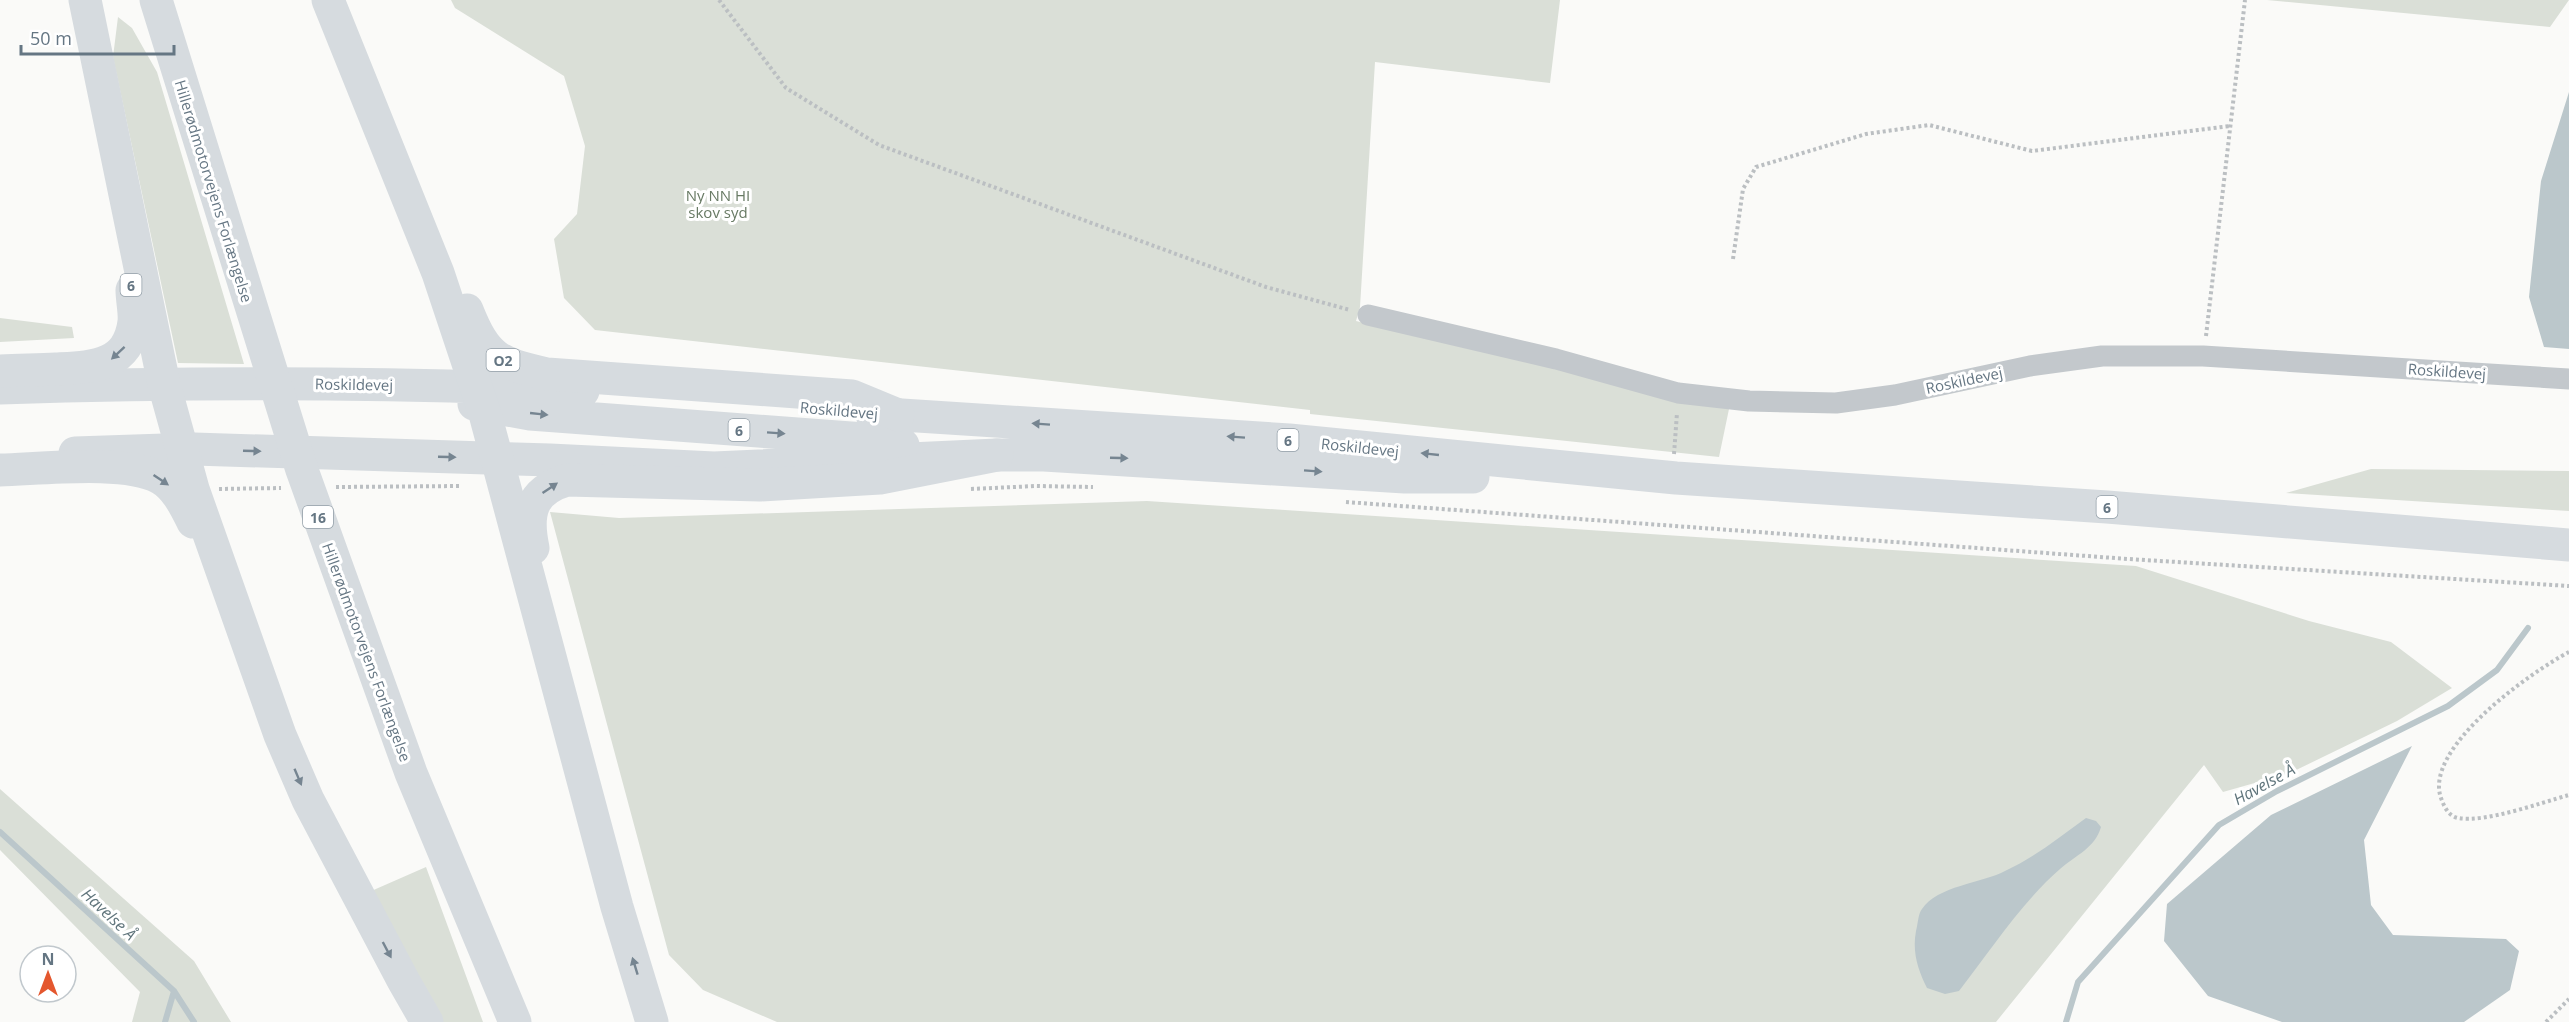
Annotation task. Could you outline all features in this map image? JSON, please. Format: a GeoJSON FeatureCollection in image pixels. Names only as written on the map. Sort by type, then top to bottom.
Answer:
{"type":"FeatureCollection","features":[{"type":"Feature","properties":{"kind":"main road","name":"6"},"geometry":{"type":"LineString","coordinates":[[0,371],[96,366],[112,360],[123,350],[130,338],[134,321],[131,281],[109,160],[105,92],[85,0]]}},
{"type":"Feature","properties":{"kind":"main road","name":"Hillerødmotorvejens Forlængelse"},"geometry":{"type":"LineString","coordinates":[[156,0],[302,470],[411,773],[514,1022]]}},
{"type":"Feature","properties":{"kind":"main road","name":"O2"},"geometry":{"type":"LineString","coordinates":[[328,0],[438,273],[478,395]]}},
{"type":"Feature","properties":{"kind":"main road","name":"O2"},"geometry":{"type":"LineString","coordinates":[[334,0],[357,42],[474,327],[481,342],[491,355],[516,367],[547,374],[852,396],[898,415]]}},
{"type":"Feature","properties":{"kind":"main road"},"geometry":{"type":"LineString","coordinates":[[105,92],[166,392],[188,449],[193,489],[280,735]]}},
{"type":"Feature","properties":{"kind":"main road","name":"Roskildevej"},"geometry":{"type":"LineString","coordinates":[[0,409],[166,392],[336,383],[478,395],[591,392],[898,415],[1289,440],[1676,478],[2107,507],[2569,543]]}},
{"type":"Feature","properties":{"kind":"main road","name":"Roskildevej"},"geometry":{"type":"LineString","coordinates":[[0,388],[166,392]]}},
{"type":"Feature","properties":{"kind":"main road"},"geometry":{"type":"LineString","coordinates":[[478,395],[497,472],[617,907],[652,1022]]}},
{"type":"Feature","properties":{"kind":"main road","name":"Roskildevej"},"geometry":{"type":"LineString","coordinates":[[478,395],[530,414],[864,439],[931,449],[997,455],[1132,459],[1405,477],[1676,478]]}},
{"type":"Feature","properties":{"kind":"main road","name":"Roskildevej"},"geometry":{"type":"LineString","coordinates":[[0,456],[188,449],[497,472],[714,468],[997,455]]}},
{"type":"Feature","properties":{"kind":"main road"},"geometry":{"type":"LineString","coordinates":[[590,804],[579,721],[528,525],[532,506],[540,495],[556,483],[567,480],[782,484],[880,478],[997,455]]}},
{"type":"Feature","properties":{"kind":"main road"},"geometry":{"type":"LineString","coordinates":[[0,470],[122,468],[145,471],[162,479],[183,503],[200,538],[252,680],[280,735],[308,800],[427,1022]]}},
{"type":"Feature","properties":{"kind":"street","name":"Roskildevej"},"geometry":{"type":"LineString","coordinates":[[1368,315],[1556,359],[1678,393],[1749,401],[1836,404],[1895,395],[2030,366],[2102,356],[2203,356],[2569,379]]}},
{"type":"Feature","properties":{"kind":"path"},"geometry":{"type":"LineString","coordinates":[[719,0],[786,88],[879,145],[1266,287],[1368,315]]}},
{"type":"Feature","properties":{"kind":"path"},"geometry":{"type":"LineString","coordinates":[[2203,356],[2245,0]]}},
{"type":"Feature","properties":{"kind":"path"},"geometry":{"type":"LineString","coordinates":[[1733,259],[1743,189],[1756,167],[1866,134],[1929,125],[2032,151],[2230,126]]}},
{"type":"Feature","properties":{"kind":"path"},"geometry":{"type":"LineString","coordinates":[[1676,478],[1674,450],[1678,393]]}},
{"type":"Feature","properties":{"kind":"path"},"geometry":{"type":"LineString","coordinates":[[334,487],[497,472]]}},
{"type":"Feature","properties":{"kind":"path"},"geometry":{"type":"LineString","coordinates":[[959,489],[1036,486],[1095,487]]}},
{"type":"Feature","properties":{"kind":"path"},"geometry":{"type":"LineString","coordinates":[[217,489],[287,488]]}},
{"type":"Feature","properties":{"kind":"path"},"geometry":{"type":"LineString","coordinates":[[1342,502],[2128,559],[2569,586]]}},
{"type":"Feature","properties":{"kind":"path"},"geometry":{"type":"LineString","coordinates":[[2569,652],[2494,702],[2459,740],[2439,776],[2439,793],[2444,808],[2455,818],[2478,819],[2569,795]]}},
{"type":"Feature","properties":{"kind":"path"},"geometry":{"type":"LineString","coordinates":[[2546,1022],[2569,999]]}},
{"type":"Feature","properties":{"kind":"green space","name":"Ny NN HI skov syd"},"geometry":{"type":"Polygon","coordinates":[[[451,0],[1560,0],[1550,83],[1375,62],[1360,307],[1356,321],[1729,409],[1719,457],[1310,414],[1310,410],[595,330],[564,298],[554,239],[577,214],[585,146],[564,76],[455,8],[451,0]]]}},
{"type":"Feature","properties":{"kind":"green space"},"geometry":{"type":"Polygon","coordinates":[[[2267,0],[2569,0],[2550,27],[2267,0]]]}},
{"type":"Feature","properties":{"kind":"green space"},"geometry":{"type":"Polygon","coordinates":[[[118,17],[132,28],[157,72],[244,364],[178,363],[113,57],[118,17]]]}},
{"type":"Feature","properties":{"kind":"green space"},"geometry":{"type":"Polygon","coordinates":[[[0,318],[72,327],[74,338],[0,342],[0,318]]]}},
{"type":"Feature","properties":{"kind":"green space"},"geometry":{"type":"Polygon","coordinates":[[[2371,469],[2569,471],[2569,511],[2286,493],[2371,469]]]}},
{"type":"Feature","properties":{"kind":"green space"},"geometry":{"type":"Polygon","coordinates":[[[1147,501],[2136,566],[2309,621],[2391,642],[2452,688],[2397,721],[2290,773],[2223,792],[2204,765],[1996,1022],[777,1022],[703,990],[669,955],[550,512],[619,518],[1147,501]]]}},
{"type":"Feature","properties":{"kind":"green space"},"geometry":{"type":"Polygon","coordinates":[[[0,789],[194,961],[231,1022],[132,1022],[140,992],[0,850],[0,789]]]}},
{"type":"Feature","properties":{"kind":"green space"},"geometry":{"type":"Polygon","coordinates":[[[426,867],[483,1022],[439,1022],[369,892],[426,867]]]}},
{"type":"Feature","properties":{"kind":"shaded area"},"geometry":{"type":"Polygon","coordinates":[[[2569,92],[2569,349],[2544,347],[2529,297],[2541,181],[2569,92]]]}},
{"type":"Feature","properties":{"kind":"shaded area"},"geometry":{"type":"Polygon","coordinates":[[[2412,746],[2364,840],[2371,905],[2393,935],[2506,939],[2519,951],[2510,990],[2464,1022],[2282,1022],[2208,996],[2164,941],[2167,904],[2271,815],[2412,746]]]}},
{"type":"Feature","properties":{"kind":"shaded area"},"geometry":{"type":"Polygon","coordinates":[[[2086,818],[2096,821],[2101,827],[2094,840],[2033,896],[1959,991],[1945,994],[1927,988],[1915,954],[1915,946],[1920,914],[1929,901],[1949,890],[1995,875],[2016,865],[2086,818]]]}},
{"type":"Feature","properties":{"kind":"waterway","name":"Havelse Å"},"geometry":{"type":"LineString","coordinates":[[2066,1022],[2078,982],[2219,825],[2277,791],[2448,706],[2497,670],[2528,628]]}},
{"type":"Feature","properties":{"kind":"waterway","name":"Havelse Å"},"geometry":{"type":"LineString","coordinates":[[0,832],[174,991],[194,1022]]}},
{"type":"Feature","properties":{"kind":"waterway"},"geometry":{"type":"LineString","coordinates":[[165,1022],[174,991]]}}]}
